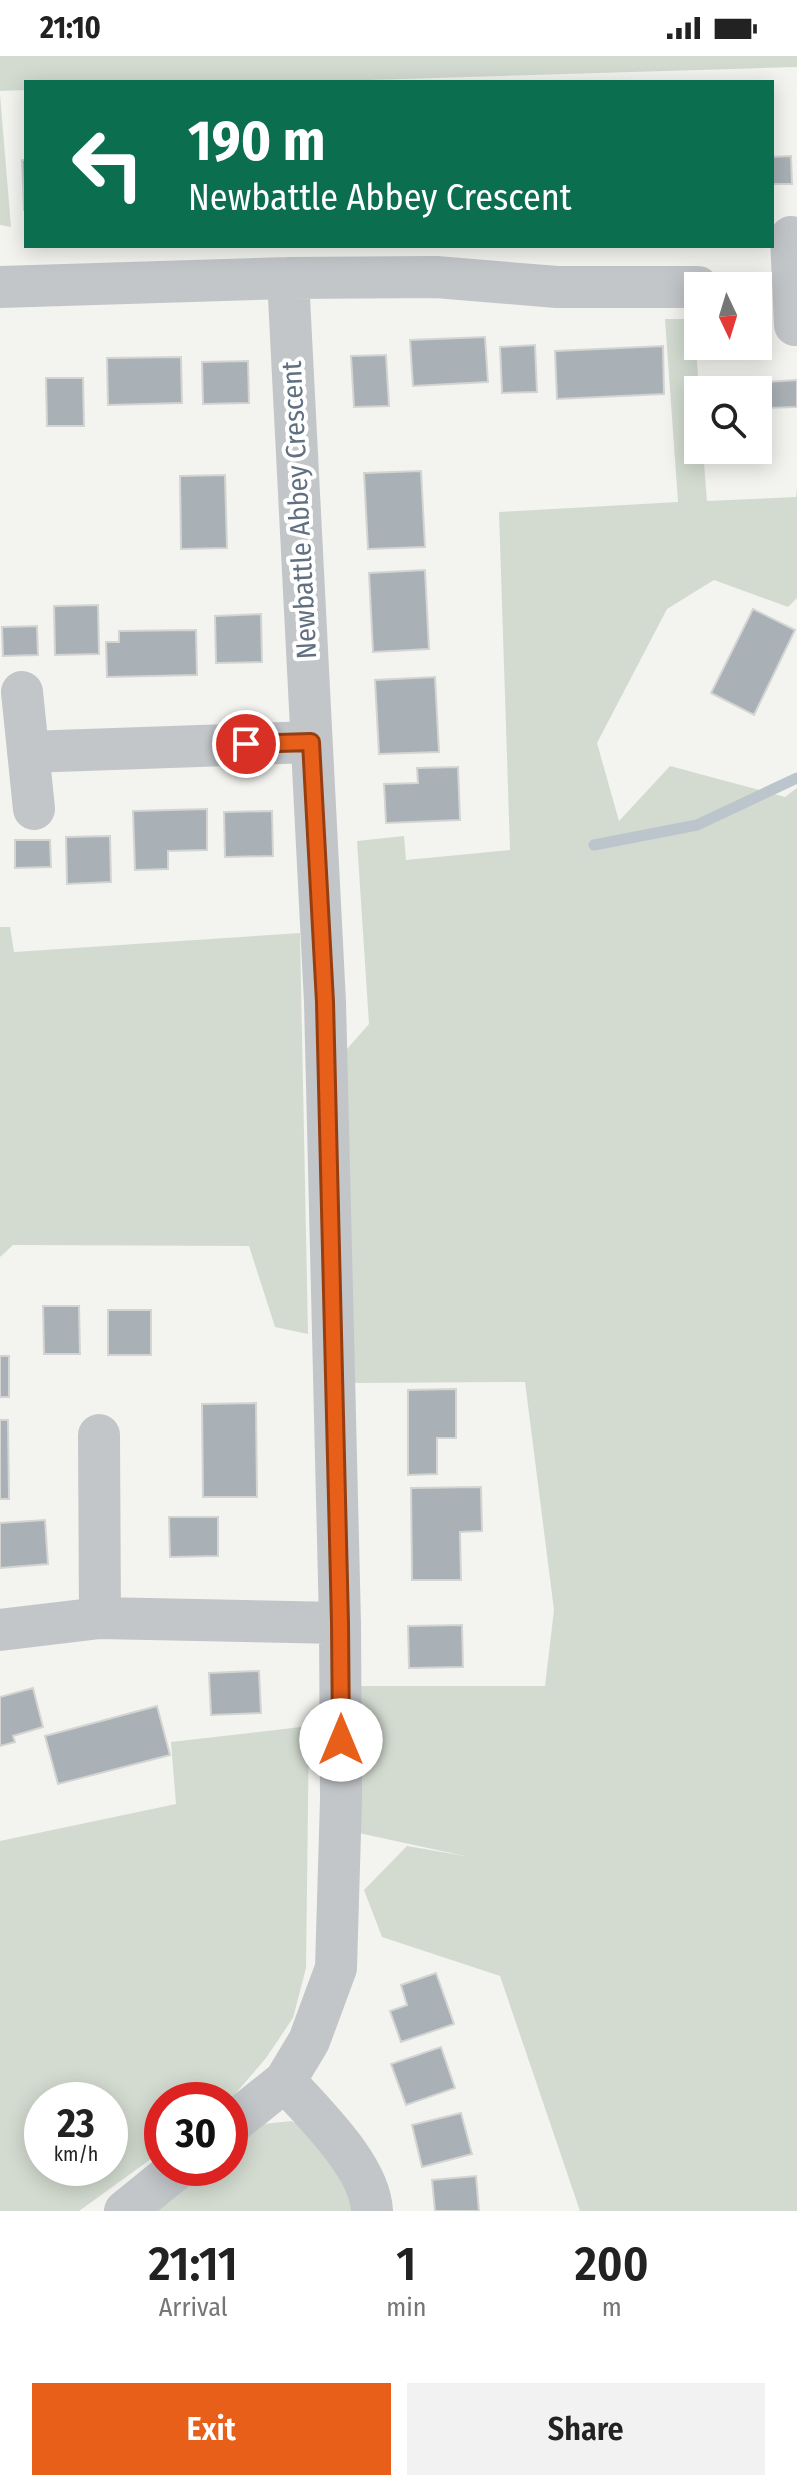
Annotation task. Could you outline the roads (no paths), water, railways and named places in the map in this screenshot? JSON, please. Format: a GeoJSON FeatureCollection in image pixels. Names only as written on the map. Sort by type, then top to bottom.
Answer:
{"type":"FeatureCollection","features":[{"type":"Feature","properties":{"kind":"street"},"geometry":{"type":"LineString","coordinates":[[782,300],[791,237]]}},
{"type":"Feature","properties":{"kind":"street"},"geometry":{"type":"LineString","coordinates":[[0,287],[436,277],[557,287],[684,287]]}},
{"type":"Feature","properties":{"kind":"street","name":"Newbattle Abbey Crescent"},"geometry":{"type":"LineString","coordinates":[[248,2111],[285,2081],[309,2041],[336,1968],[341,1799],[340,1623],[325,1002],[288,278]]}},
{"type":"Feature","properties":{"kind":"street"},"geometry":{"type":"LineString","coordinates":[[22,692],[34,809]]}},
{"type":"Feature","properties":{"kind":"street"},"geometry":{"type":"LineString","coordinates":[[28,752],[311,742]]}},
{"type":"Feature","properties":{"kind":"street"},"geometry":{"type":"LineString","coordinates":[[99,1435],[100,1618]]}},
{"type":"Feature","properties":{"kind":"street"},"geometry":{"type":"LineString","coordinates":[[0,1630],[100,1618],[340,1623]]}},
{"type":"Feature","properties":{"kind":"street"},"geometry":{"type":"LineString","coordinates":[[285,2081],[349,2154],[371,2199],[372,2211]]}},
{"type":"Feature","properties":{"kind":"street"},"geometry":{"type":"LineString","coordinates":[[125,2211],[156,2186]]}},
{"type":"Feature","properties":{"kind":"waterway"},"geometry":{"type":"LineString","coordinates":[[594,845],[697,825],[797,778]]}}]}
